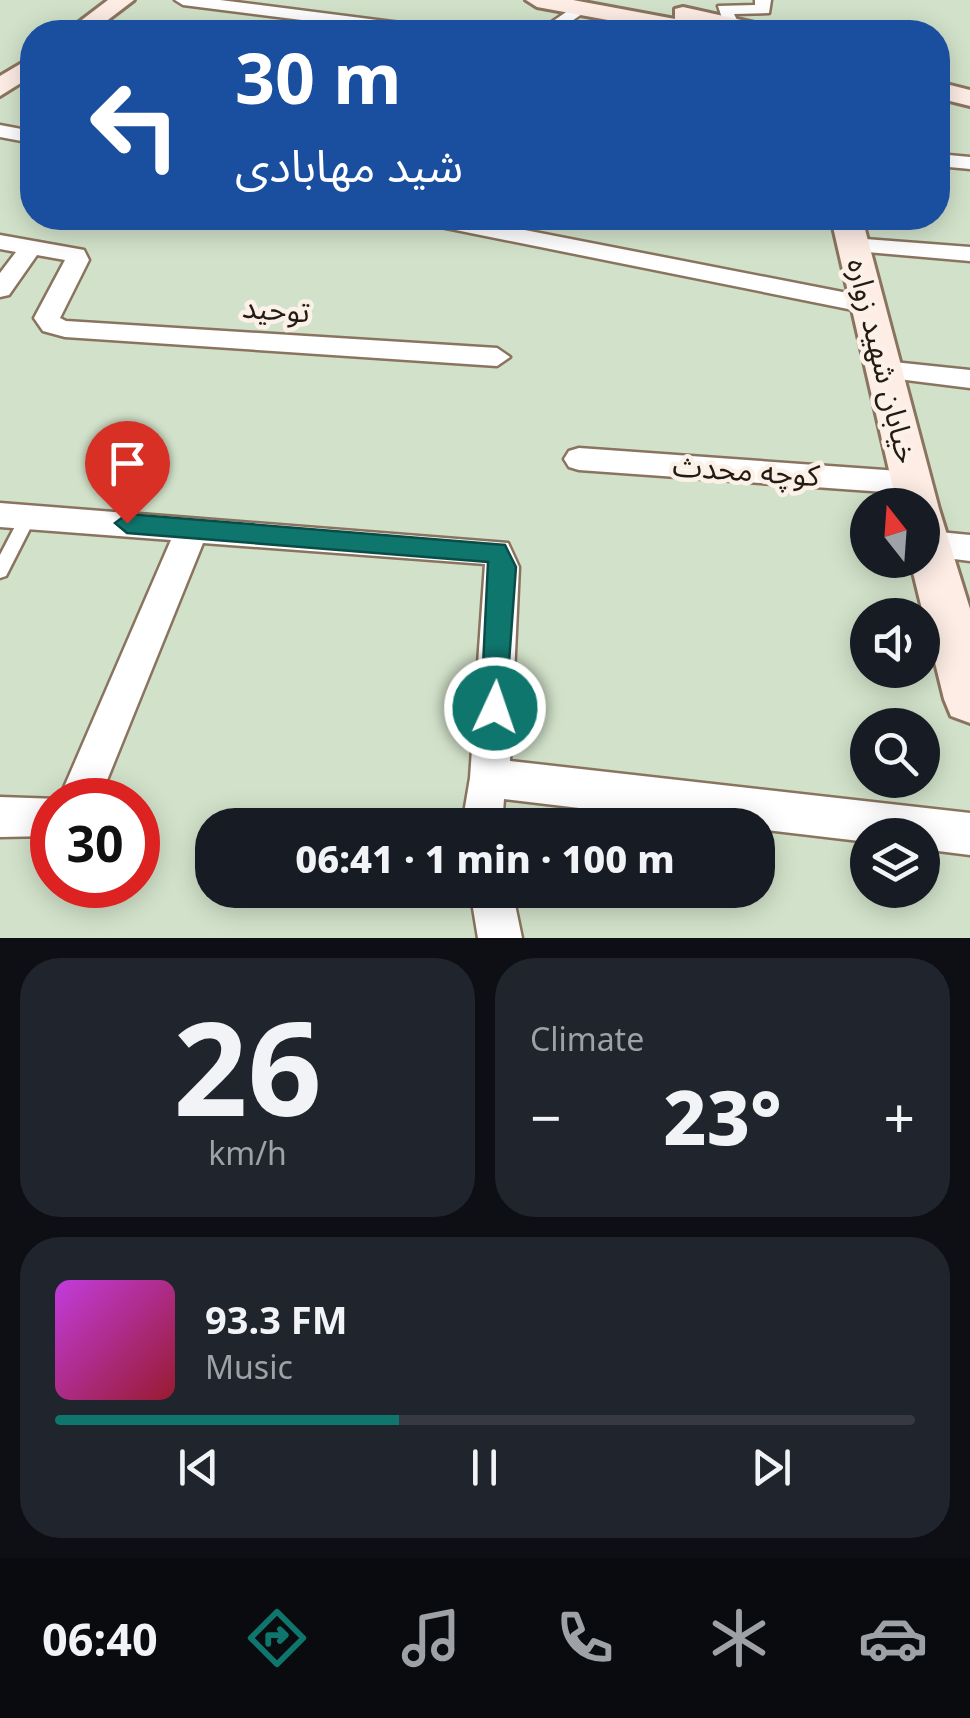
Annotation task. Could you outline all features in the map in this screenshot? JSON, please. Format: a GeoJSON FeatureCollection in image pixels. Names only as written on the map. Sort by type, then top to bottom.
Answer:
{"type":"FeatureCollection","features":[{"type":"Feature","properties":{"kind":"main road"},"geometry":{"type":"LineString","coordinates":[[94,20],[122,0]]}},
{"type":"Feature","properties":{"kind":"main road"},"geometry":{"type":"LineString","coordinates":[[536,0],[648,20]]}},
{"type":"Feature","properties":{"kind":"main road"},"geometry":{"type":"LineString","coordinates":[[610,0],[711,20]]}},
{"type":"Feature","properties":{"kind":"main road","name":"خیابان شهید زواره"},"geometry":{"type":"LineString","coordinates":[[849,231],[884,370],[921,488]]}},
{"type":"Feature","properties":{"kind":"main road","name":"خیابان شهید زواره"},"geometry":{"type":"LineString","coordinates":[[940,561],[970,699]]}},
{"type":"Feature","properties":{"kind":"street"},"geometry":{"type":"LineString","coordinates":[[183,0],[339,20]]}},
{"type":"Feature","properties":{"kind":"street"},"geometry":{"type":"LineString","coordinates":[[729,20],[724,8],[763,10],[763,0]]}},
{"type":"Feature","properties":{"kind":"street"},"geometry":{"type":"LineString","coordinates":[[564,20],[584,7]]}},
{"type":"Feature","properties":{"kind":"street"},"geometry":{"type":"LineString","coordinates":[[491,230],[868,306]]}},
{"type":"Feature","properties":{"kind":"street"},"geometry":{"type":"LineString","coordinates":[[849,231],[970,254]]}},
{"type":"Feature","properties":{"kind":"street"},"geometry":{"type":"LineString","coordinates":[[0,242],[32,246],[0,290]]}},
{"type":"Feature","properties":{"kind":"street","name":"توحید"},"geometry":{"type":"LineString","coordinates":[[32,246],[76,255],[48,318],[52,325],[496,358]]}},
{"type":"Feature","properties":{"kind":"street"},"geometry":{"type":"LineString","coordinates":[[884,370],[970,378]]}},
{"type":"Feature","properties":{"kind":"street","name":"کوچه محدث"},"geometry":{"type":"LineString","coordinates":[[578,460],[850,506]]}},
{"type":"Feature","properties":{"kind":"street"},"geometry":{"type":"LineString","coordinates":[[14,516],[496,552],[503,567],[490,778],[482,808]]}},
{"type":"Feature","properties":{"kind":"street"},"geometry":{"type":"LineString","coordinates":[[87,778],[193,528]]}},
{"type":"Feature","properties":{"kind":"street"},"geometry":{"type":"LineString","coordinates":[[490,778],[970,834]]}},
{"type":"Feature","properties":{"kind":"street"},"geometry":{"type":"LineString","coordinates":[[0,817],[30,816]]}},
{"type":"Feature","properties":{"kind":"street"},"geometry":{"type":"LineString","coordinates":[[494,908],[500,938]]}},
{"type":"Feature","properties":{"kind":"lane"},"geometry":{"type":"LineString","coordinates":[[0,571],[14,516]]}},
{"type":"Feature","properties":{"kind":"green space"},"geometry":{"type":"Polygon","coordinates":[[[0,0],[970,0],[970,938],[0,938],[0,0]]]}},
{"type":"Feature","properties":{"kind":"route"},"geometry":{"type":"LineString","coordinates":[[127,523],[496,552],[503,567],[495,708]]}}]}
